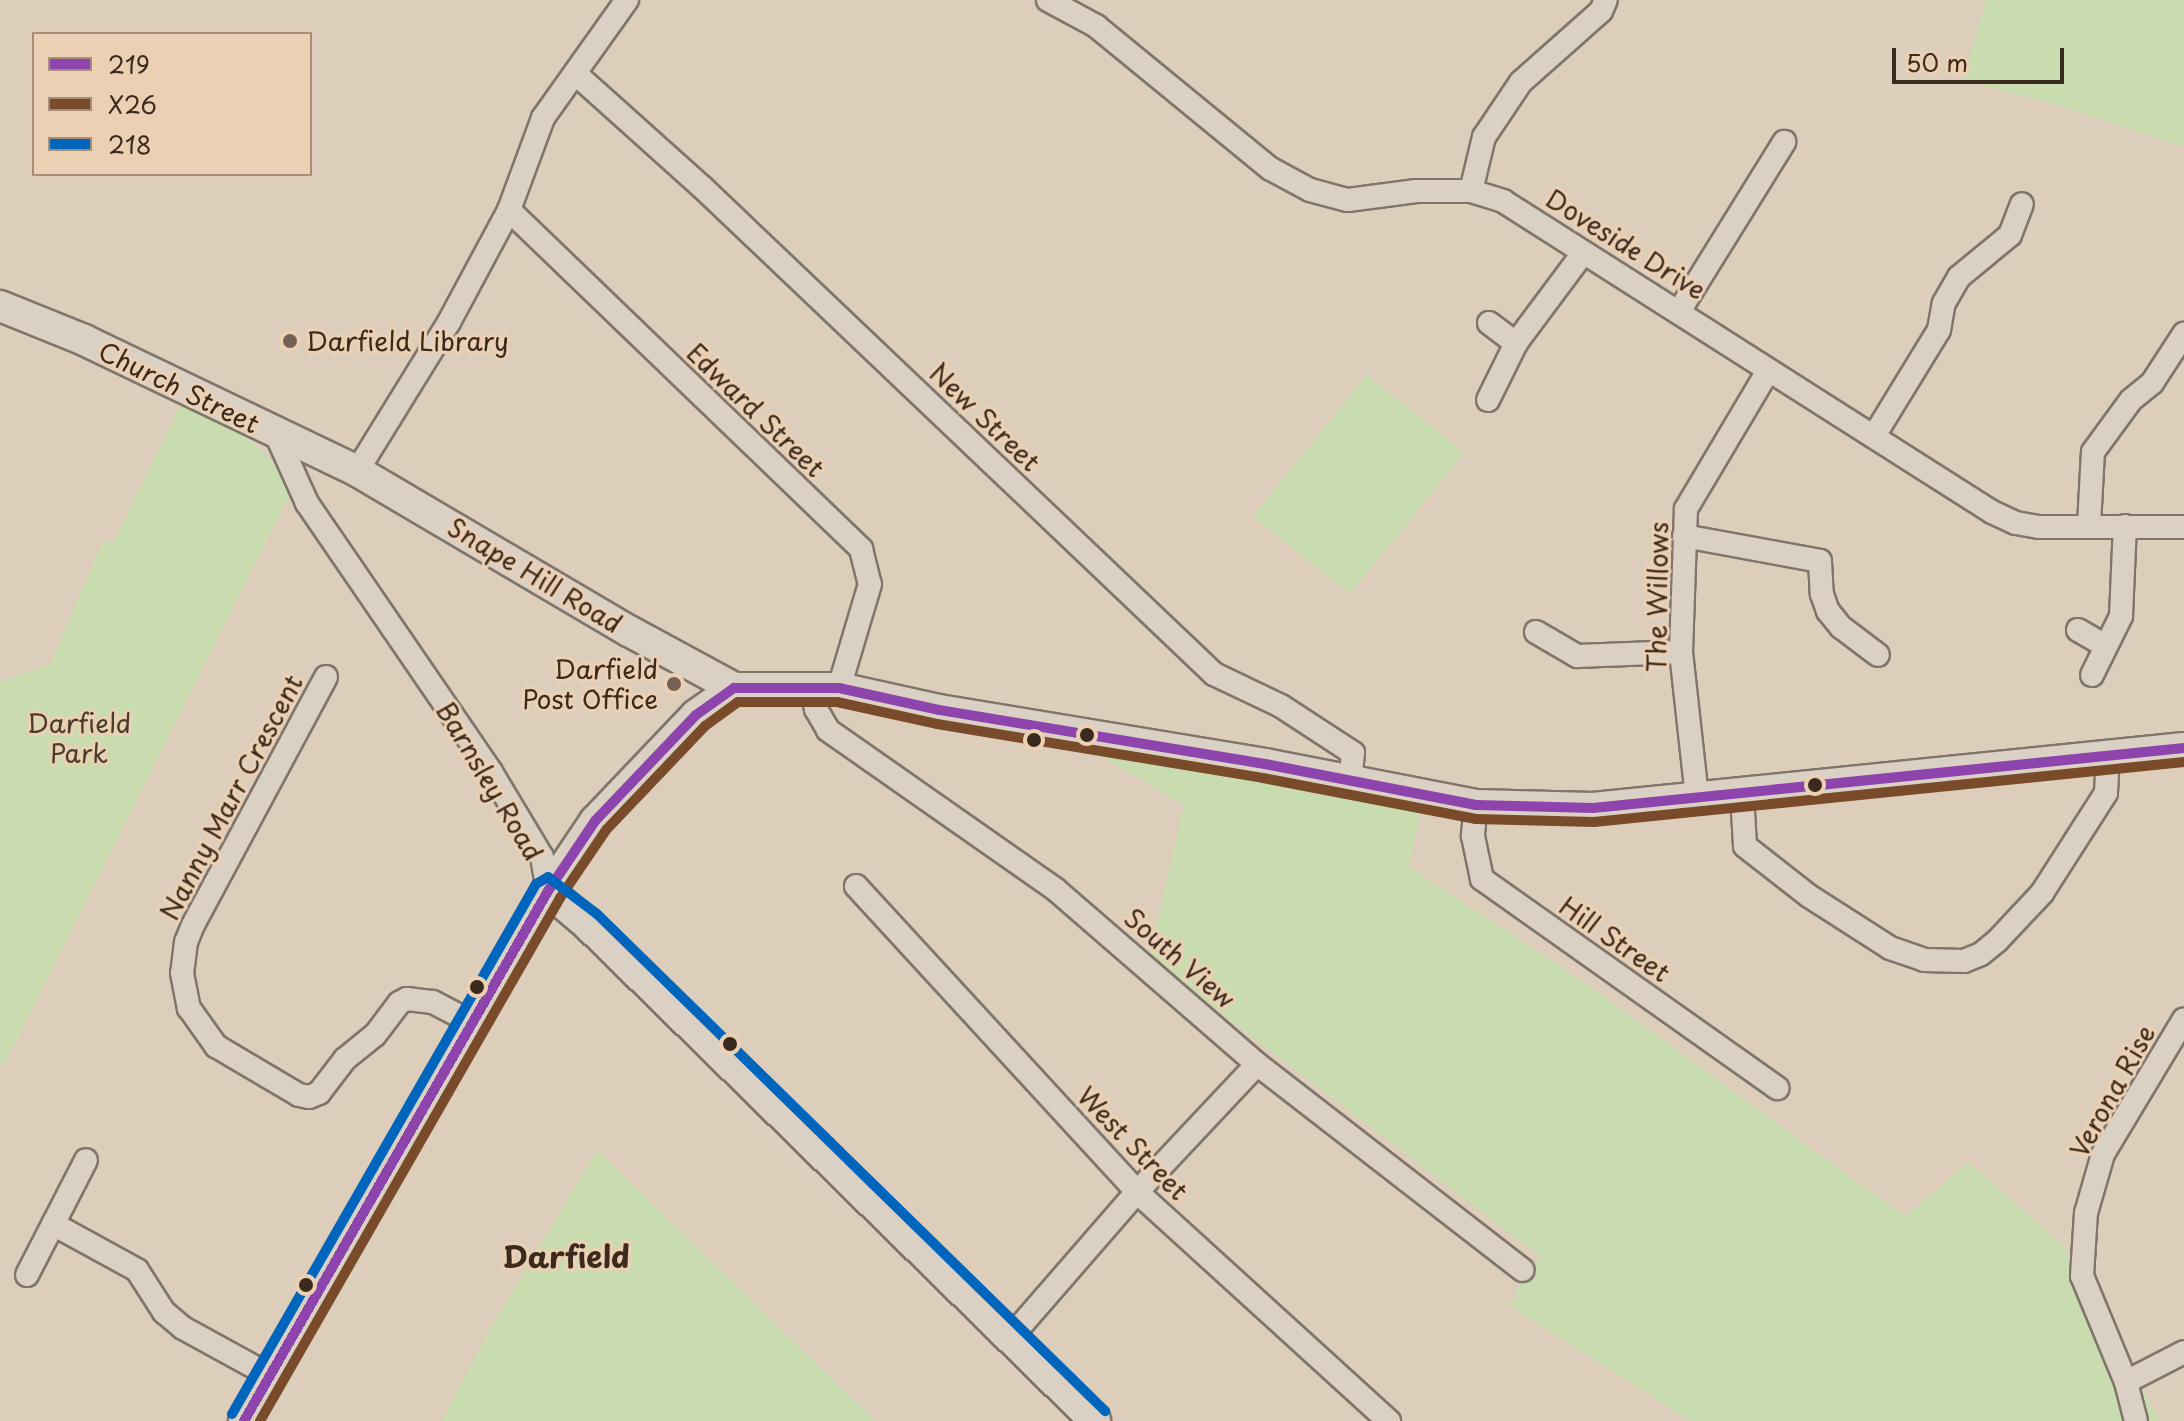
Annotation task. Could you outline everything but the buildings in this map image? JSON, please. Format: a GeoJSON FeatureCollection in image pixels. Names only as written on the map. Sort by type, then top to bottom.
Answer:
{"type":"FeatureCollection","features":[{"type":"Feature","properties":{"kind":"main road","name":"Church Street"},"geometry":{"type":"LineString","coordinates":[[0,306],[84,340],[357,471]]}},
{"type":"Feature","properties":{"kind":"main road","name":"Snape Hill Road"},"geometry":{"type":"LineString","coordinates":[[357,471],[734,688]]}},
{"type":"Feature","properties":{"kind":"main road"},"geometry":{"type":"LineString","coordinates":[[244,1421],[548,891],[595,821],[696,715],[734,688],[825,687],[1476,805],[1593,808],[2184,748]]}},
{"type":"Feature","properties":{"kind":"main road","name":"Barnsley Road"},"geometry":{"type":"LineString","coordinates":[[548,891],[587,924],[1095,1421]]}},
{"type":"Feature","properties":{"kind":"street"},"geometry":{"type":"LineString","coordinates":[[357,471],[449,322],[509,210],[543,118],[577,75],[627,0]]}},
{"type":"Feature","properties":{"kind":"street","name":"Doveside Drive"},"geometry":{"type":"LineString","coordinates":[[1048,0],[1096,26],[1271,169],[1310,190],[1348,200],[1416,191],[1471,191],[1503,201],[1680,310],[1768,371],[1992,512],[2016,523],[2039,527],[2184,527]]}},
{"type":"Feature","properties":{"kind":"street"},"geometry":{"type":"LineString","coordinates":[[1471,191],[1484,137],[1521,82],[1601,11],[1606,0]]}},
{"type":"Feature","properties":{"kind":"street","name":"New Street"},"geometry":{"type":"LineString","coordinates":[[577,75],[702,187],[1214,674],[1281,706],[1353,753],[1350,781]]}},
{"type":"Feature","properties":{"kind":"street"},"geometry":{"type":"LineString","coordinates":[[1680,310],[1784,142]]}},
{"type":"Feature","properties":{"kind":"street"},"geometry":{"type":"LineString","coordinates":[[1874,436],[1939,330],[1944,303],[1959,277],[2010,235],[2022,204]]}},
{"type":"Feature","properties":{"kind":"street","name":"Edward Street"},"geometry":{"type":"LineString","coordinates":[[509,210],[861,549],[870,584],[825,687]]}},
{"type":"Feature","properties":{"kind":"street"},"geometry":{"type":"LineString","coordinates":[[1488,400],[1516,343],[1583,253]]}},
{"type":"Feature","properties":{"kind":"street"},"geometry":{"type":"LineString","coordinates":[[1489,323],[1516,343]]}},
{"type":"Feature","properties":{"kind":"street"},"geometry":{"type":"LineString","coordinates":[[2089,525],[2093,452],[2131,400],[2152,383],[2184,334]]}},
{"type":"Feature","properties":{"kind":"street","name":"The Willows"},"geometry":{"type":"LineString","coordinates":[[1697,797],[1681,652],[1686,509],[1768,371]]}},
{"type":"Feature","properties":{"kind":"street","name":"Barnsley Road"},"geometry":{"type":"LineString","coordinates":[[276,434],[307,503],[491,772],[542,857],[548,891]]}},
{"type":"Feature","properties":{"kind":"street"},"geometry":{"type":"LineString","coordinates":[[2092,675],[2121,616],[2125,526]]}},
{"type":"Feature","properties":{"kind":"street"},"geometry":{"type":"LineString","coordinates":[[1684,536],[1820,561],[1822,594],[1828,611],[1841,627],[1878,655]]}},
{"type":"Feature","properties":{"kind":"street"},"geometry":{"type":"LineString","coordinates":[[2078,630],[2106,646]]}},
{"type":"Feature","properties":{"kind":"street"},"geometry":{"type":"LineString","coordinates":[[1536,632],[1577,656],[1681,652]]}},
{"type":"Feature","properties":{"kind":"street","name":"Nanny Marr Crescent"},"geometry":{"type":"LineString","coordinates":[[326,677],[193,925],[183,965],[189,1008],[201,1029],[226,1054],[299,1095],[309,1097],[319,1093],[345,1059],[375,1035],[399,1003],[407,999],[433,1002],[473,1023]]}},
{"type":"Feature","properties":{"kind":"street","name":"South View"},"geometry":{"type":"LineString","coordinates":[[825,687],[816,709],[828,730],[1055,889],[1257,1064],[1523,1270]]}},
{"type":"Feature","properties":{"kind":"street"},"geometry":{"type":"LineString","coordinates":[[1742,794],[1745,846],[1809,896],[1890,948],[1924,960],[1964,961],[1981,954],[2042,893],[2106,793],[2108,757]]}},
{"type":"Feature","properties":{"kind":"street","name":"Hill Street"},"geometry":{"type":"LineString","coordinates":[[1476,805],[1473,836],[1482,879],[1777,1088]]}},
{"type":"Feature","properties":{"kind":"street","name":"West Street"},"geometry":{"type":"LineString","coordinates":[[856,886],[1137,1192],[1389,1421]]}},
{"type":"Feature","properties":{"kind":"street","name":"Verona Rise"},"geometry":{"type":"LineString","coordinates":[[2136,1421],[2126,1382],[2082,1276],[2086,1213],[2103,1154],[2184,1019]]}},
{"type":"Feature","properties":{"kind":"street"},"geometry":{"type":"LineString","coordinates":[[1010,1338],[1137,1192],[1257,1064]]}},
{"type":"Feature","properties":{"kind":"street"},"geometry":{"type":"LineString","coordinates":[[27,1275],[86,1160]]}},
{"type":"Feature","properties":{"kind":"street"},"geometry":{"type":"LineString","coordinates":[[53,1224],[137,1270],[164,1312],[176,1324],[269,1375]]}},
{"type":"Feature","properties":{"kind":"street"},"geometry":{"type":"LineString","coordinates":[[2126,1382],[2184,1352]]}},
{"type":"Feature","properties":{"kind":"green space"},"geometry":{"type":"Polygon","coordinates":[[[1986,0],[2184,0],[2184,147],[2068,108],[1963,80],[1986,0]]]}},
{"type":"Feature","properties":{"kind":"green space"},"geometry":{"type":"Polygon","coordinates":[[[1367,375],[1464,453],[1350,594],[1253,516],[1367,375]]]}},
{"type":"Feature","properties":{"kind":"green space","name":"Darfield Park"},"geometry":{"type":"Polygon","coordinates":[[[184,398],[242,434],[266,455],[292,490],[4,1065],[0,1063],[0,681],[50,665],[103,540],[113,543],[184,398]]]}},
{"type":"Feature","properties":{"kind":"green space"},"geometry":{"type":"Polygon","coordinates":[[[1096,753],[1240,770],[1421,806],[1409,867],[1582,981],[1905,1217],[1968,1162],[2066,1248],[2074,1288],[2129,1396],[2144,1391],[2159,1421],[1691,1421],[1510,1306],[1527,1269],[1542,1258],[1149,958],[1184,805],[1096,753]]]}},
{"type":"Feature","properties":{"kind":"green space"},"geometry":{"type":"Polygon","coordinates":[[[597,1150],[875,1421],[442,1421],[490,1329],[597,1150]]]}},
{"type":"Feature","properties":{"kind":"transit line","name":"219"},"geometry":{"type":"LineString","coordinates":[[244,1421],[548,891],[595,821],[696,715],[734,688],[839,688],[939,710],[1265,764],[1476,805],[1593,808],[2184,748]]}},
{"type":"Feature","properties":{"kind":"transit line","name":"X26"},"geometry":{"type":"LineString","coordinates":[[260,1421],[560,898],[606,830],[705,726],[738,702],[837,702],[937,724],[1263,778],[1476,819],[1594,822],[2184,762]]}},
{"type":"Feature","properties":{"kind":"transit line","name":"218"},"geometry":{"type":"LineString","coordinates":[[232,1414],[536,884],[548,877],[597,914],[1105,1411]]}},
{"type":"Feature","properties":{"kind":"place","name":"Darfield Library"},"geometry":{"type":"Point","coordinates":[290,341]}},
{"type":"Feature","properties":{"kind":"place","name":"Darfield Post Office"},"geometry":{"type":"Point","coordinates":[674,684]}},
{"type":"Feature","properties":{"kind":"district","name":"Darfield"},"geometry":{"type":"Point","coordinates":[566,1256]}}]}
